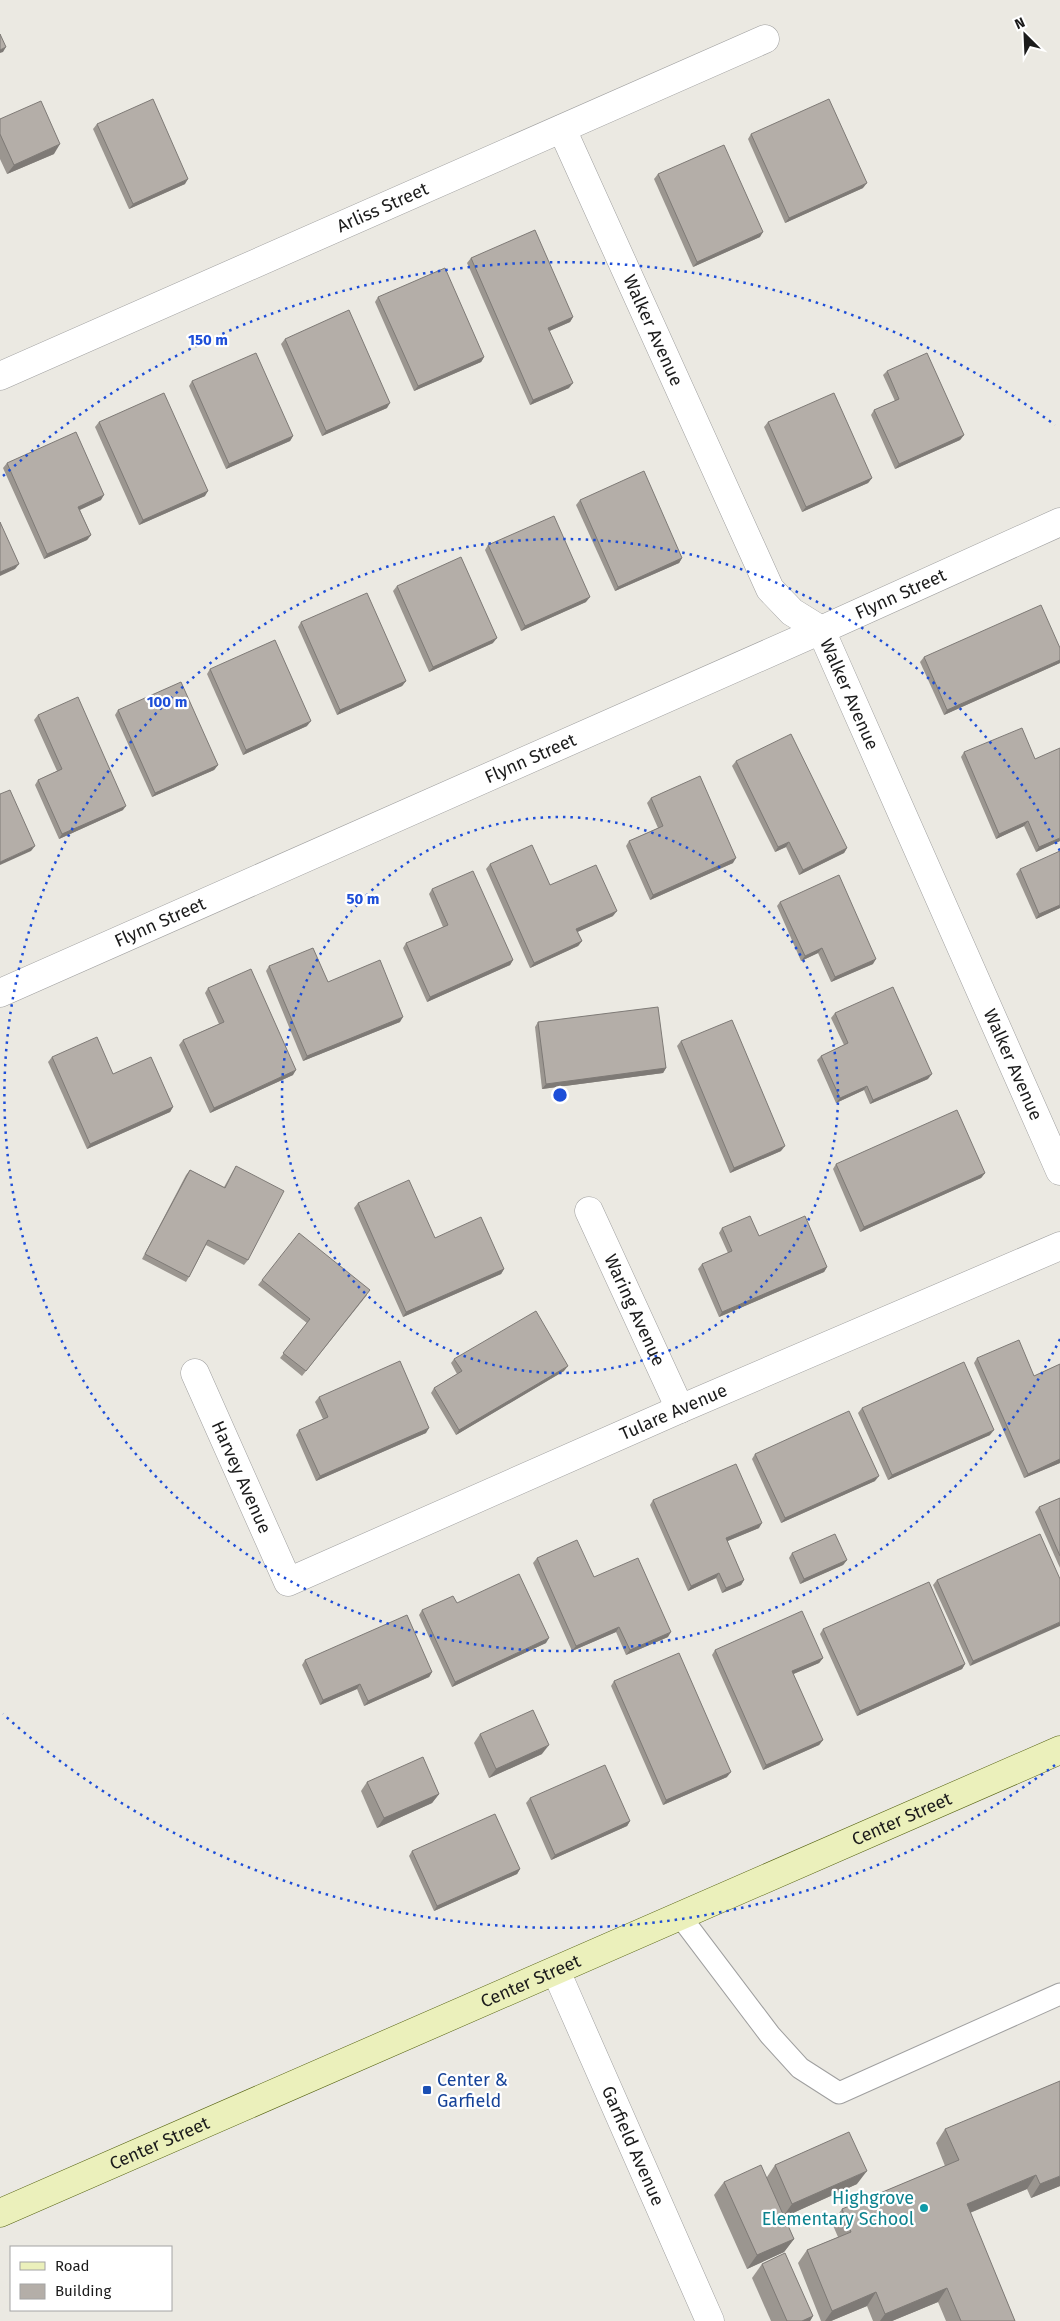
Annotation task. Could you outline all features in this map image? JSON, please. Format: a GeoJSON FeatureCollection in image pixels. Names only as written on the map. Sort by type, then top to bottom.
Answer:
{"type":"FeatureCollection","features":[{"type":"Feature","properties":{"kind":"main road","name":"Center Street"},"geometry":{"type":"LineString","coordinates":[[0,2213],[1060,1750]]}},
{"type":"Feature","properties":{"kind":"street","name":"Arliss Street"},"geometry":{"type":"LineString","coordinates":[[0,376],[765,39]]}},
{"type":"Feature","properties":{"kind":"street","name":"Walker Avenue"},"geometry":{"type":"LineString","coordinates":[[562,129],[770,589],[792,612],[821,630],[1060,1171]]}},
{"type":"Feature","properties":{"kind":"street","name":"Flynn Street"},"geometry":{"type":"LineString","coordinates":[[0,992],[821,630],[1060,522]]}},
{"type":"Feature","properties":{"kind":"street","name":"Waring Avenue"},"geometry":{"type":"LineString","coordinates":[[589,1211],[680,1408]]}},
{"type":"Feature","properties":{"kind":"street","name":"Tulare Avenue"},"geometry":{"type":"LineString","coordinates":[[288,1582],[680,1408],[1060,1246]]}},
{"type":"Feature","properties":{"kind":"street","name":"Harvey Avenue"},"geometry":{"type":"LineString","coordinates":[[195,1373],[288,1582]]}},
{"type":"Feature","properties":{"kind":"street","name":"Garfield Avenue"},"geometry":{"type":"LineString","coordinates":[[556,1971],[710,2321]]}},
{"type":"Feature","properties":{"kind":"lane"},"geometry":{"type":"LineString","coordinates":[[680,1916],[770,2035],[800,2068],[839,2093],[1060,1994]]}},
{"type":"Feature","properties":{"kind":"building"},"geometry":{"type":"Polygon","coordinates":[[[0,34],[6,47],[0,50],[0,34]]]}},
{"type":"Feature","properties":{"kind":"building"},"geometry":{"type":"Polygon","coordinates":[[[153,99],[188,179],[133,204],[97,124],[153,99]]]}},
{"type":"Feature","properties":{"kind":"building"},"geometry":{"type":"Polygon","coordinates":[[[829,99],[867,183],[789,218],[751,134],[829,99]]]}},
{"type":"Feature","properties":{"kind":"building"},"geometry":{"type":"Polygon","coordinates":[[[41,101],[60,144],[14,165],[0,134],[0,119],[41,101]]]}},
{"type":"Feature","properties":{"kind":"building"},"geometry":{"type":"Polygon","coordinates":[[[724,145],[763,232],[697,262],[658,174],[724,145]]]}},
{"type":"Feature","properties":{"kind":"building"},"geometry":{"type":"Polygon","coordinates":[[[535,230],[573,317],[548,328],[573,383],[533,400],[471,258],[535,230]]]}},
{"type":"Feature","properties":{"kind":"building"},"geometry":{"type":"Polygon","coordinates":[[[445,268],[484,357],[418,386],[378,297],[445,268]]]}},
{"type":"Feature","properties":{"kind":"building"},"geometry":{"type":"Polygon","coordinates":[[[349,310],[390,403],[326,431],[285,339],[349,310]]]}},
{"type":"Feature","properties":{"kind":"building"},"geometry":{"type":"Polygon","coordinates":[[[256,353],[293,436],[229,464],[192,381],[256,353]]]}},
{"type":"Feature","properties":{"kind":"building"},"geometry":{"type":"Polygon","coordinates":[[[927,353],[964,435],[899,464],[874,410],[899,399],[887,371],[927,353]]]}},
{"type":"Feature","properties":{"kind":"building"},"geometry":{"type":"Polygon","coordinates":[[[164,393],[208,491],[143,520],[99,422],[164,393]]]}},
{"type":"Feature","properties":{"kind":"building"},"geometry":{"type":"Polygon","coordinates":[[[834,393],[872,478],[806,507],[768,422],[834,393]]]}},
{"type":"Feature","properties":{"kind":"building"},"geometry":{"type":"Polygon","coordinates":[[[76,432],[104,495],[78,507],[91,535],[47,554],[7,463],[76,432]]]}},
{"type":"Feature","properties":{"kind":"building"},"geometry":{"type":"Polygon","coordinates":[[[644,471],[682,558],[618,587],[580,500],[644,471]]]}},
{"type":"Feature","properties":{"kind":"building"},"geometry":{"type":"Polygon","coordinates":[[[554,516],[590,597],[525,626],[488,545],[554,516]]]}},
{"type":"Feature","properties":{"kind":"building"},"geometry":{"type":"Polygon","coordinates":[[[0,522],[19,564],[0,572],[0,522]]]}},
{"type":"Feature","properties":{"kind":"building"},"geometry":{"type":"Polygon","coordinates":[[[461,557],[497,638],[433,667],[397,586],[461,557]]]}},
{"type":"Feature","properties":{"kind":"building"},"geometry":{"type":"Polygon","coordinates":[[[367,593],[406,681],[340,710],[301,622],[367,593]]]}},
{"type":"Feature","properties":{"kind":"building"},"geometry":{"type":"Polygon","coordinates":[[[1041,605],[1060,648],[1060,660],[947,710],[924,657],[1041,605]]]}},
{"type":"Feature","properties":{"kind":"building"},"geometry":{"type":"Polygon","coordinates":[[[275,640],[311,721],[246,750],[210,669],[275,640]]]}},
{"type":"Feature","properties":{"kind":"building"},"geometry":{"type":"Polygon","coordinates":[[[181,682],[218,765],[155,793],[118,710],[181,682]]]}},
{"type":"Feature","properties":{"kind":"building"},"geometry":{"type":"Polygon","coordinates":[[[78,697],[126,806],[62,834],[38,780],[62,769],[38,715],[78,697]]]}},
{"type":"Feature","properties":{"kind":"building"},"geometry":{"type":"Polygon","coordinates":[[[1022,728],[1035,759],[1060,748],[1060,838],[1039,847],[1028,821],[999,834],[964,752],[1022,728]]]}},
{"type":"Feature","properties":{"kind":"building"},"geometry":{"type":"Polygon","coordinates":[[[791,734],[847,848],[803,870],[789,842],[778,847],[736,761],[791,734]]]}},
{"type":"Feature","properties":{"kind":"building"},"geometry":{"type":"Polygon","coordinates":[[[700,776],[736,858],[653,895],[629,841],[663,826],[651,798],[700,776]]]}},
{"type":"Feature","properties":{"kind":"building"},"geometry":{"type":"Polygon","coordinates":[[[10,790],[35,846],[0,862],[0,794],[10,790]]]}},
{"type":"Feature","properties":{"kind":"building"},"geometry":{"type":"Polygon","coordinates":[[[532,845],[550,885],[596,865],[617,911],[576,929],[582,941],[534,963],[490,864],[532,845]]]}},
{"type":"Feature","properties":{"kind":"building"},"geometry":{"type":"Polygon","coordinates":[[[1060,851],[1060,905],[1039,914],[1020,869],[1060,851]]]}},
{"type":"Feature","properties":{"kind":"building"},"geometry":{"type":"Polygon","coordinates":[[[473,871],[513,960],[430,997],[406,943],[448,925],[432,889],[473,871]]]}},
{"type":"Feature","properties":{"kind":"building"},"geometry":{"type":"Polygon","coordinates":[[[839,875],[876,959],[835,977],[822,948],[805,956],[780,902],[839,875]]]}},
{"type":"Feature","properties":{"kind":"building"},"geometry":{"type":"Polygon","coordinates":[[[313,948],[328,982],[380,960],[403,1017],[307,1056],[269,966],[313,948]]]}},
{"type":"Feature","properties":{"kind":"building"},"geometry":{"type":"Polygon","coordinates":[[[251,969],[296,1070],[214,1108],[183,1040],[224,1022],[208,988],[251,969]]]}},
{"type":"Feature","properties":{"kind":"building"},"geometry":{"type":"Polygon","coordinates":[[[893,987],[932,1074],[873,1100],[867,1086],[840,1098],[821,1056],[848,1043],[835,1013],[893,987]]]}},
{"type":"Feature","properties":{"kind":"building"},"geometry":{"type":"Polygon","coordinates":[[[658,1007],[666,1068],[546,1084],[538,1022],[658,1007]]]}},
{"type":"Feature","properties":{"kind":"building"},"geometry":{"type":"Polygon","coordinates":[[[732,1020],[785,1146],[734,1168],[681,1041],[732,1020]]]}},
{"type":"Feature","properties":{"kind":"building"},"geometry":{"type":"Polygon","coordinates":[[[97,1037],[113,1074],[151,1057],[173,1107],[90,1144],[52,1057],[97,1037]]]}},
{"type":"Feature","properties":{"kind":"building"},"geometry":{"type":"Polygon","coordinates":[[[957,1110],[985,1173],[864,1227],[836,1164],[957,1110]]]}},
{"type":"Feature","properties":{"kind":"building"},"geometry":{"type":"Polygon","coordinates":[[[236,1166],[284,1191],[248,1260],[208,1240],[189,1277],[145,1254],[190,1170],[225,1188],[236,1166]]]}},
{"type":"Feature","properties":{"kind":"building"},"geometry":{"type":"Polygon","coordinates":[[[409,1180],[435,1238],[481,1217],[504,1269],[406,1312],[358,1203],[409,1180]]]}},
{"type":"Feature","properties":{"kind":"building"},"geometry":{"type":"Polygon","coordinates":[[[750,1216],[759,1236],[805,1216],[827,1267],[722,1312],[702,1264],[732,1251],[722,1228],[750,1216]]]}},
{"type":"Feature","properties":{"kind":"building"},"geometry":{"type":"Polygon","coordinates":[[[299,1233],[370,1290],[306,1371],[283,1353],[310,1319],[262,1280],[299,1233]]]}},
{"type":"Feature","properties":{"kind":"building"},"geometry":{"type":"Polygon","coordinates":[[[536,1311],[568,1366],[459,1430],[434,1388],[462,1371],[454,1359],[536,1311]]]}},
{"type":"Feature","properties":{"kind":"building"},"geometry":{"type":"Polygon","coordinates":[[[1019,1340],[1034,1376],[1060,1364],[1060,1459],[1028,1474],[977,1358],[1019,1340]]]}},
{"type":"Feature","properties":{"kind":"building"},"geometry":{"type":"Polygon","coordinates":[[[400,1361],[429,1428],[320,1476],[299,1430],[328,1417],[319,1397],[400,1361]]]}},
{"type":"Feature","properties":{"kind":"building"},"geometry":{"type":"Polygon","coordinates":[[[964,1362],[994,1430],[892,1475],[862,1408],[964,1362]]]}},
{"type":"Feature","properties":{"kind":"building"},"geometry":{"type":"Polygon","coordinates":[[[849,1411],[879,1476],[785,1518],[755,1454],[849,1411]]]}},
{"type":"Feature","properties":{"kind":"building"},"geometry":{"type":"Polygon","coordinates":[[[736,1464],[762,1523],[726,1538],[744,1580],[726,1588],[719,1573],[691,1586],[653,1500],[736,1464]]]}},
{"type":"Feature","properties":{"kind":"building"},"geometry":{"type":"Polygon","coordinates":[[[1060,1498],[1060,1556],[1039,1507],[1060,1498]]]}},
{"type":"Feature","properties":{"kind":"building"},"geometry":{"type":"Polygon","coordinates":[[[835,1534],[847,1560],[804,1579],[792,1553],[835,1534]]]}},
{"type":"Feature","properties":{"kind":"building"},"geometry":{"type":"Polygon","coordinates":[[[1040,1534],[1060,1579],[1060,1622],[973,1661],[937,1580],[1040,1534]]]}},
{"type":"Feature","properties":{"kind":"building"},"geometry":{"type":"Polygon","coordinates":[[[577,1540],[594,1577],[638,1558],[671,1632],[630,1650],[619,1627],[576,1646],[537,1558],[577,1540]]]}},
{"type":"Feature","properties":{"kind":"building"},"geometry":{"type":"Polygon","coordinates":[[[519,1574],[549,1638],[455,1682],[422,1610],[453,1596],[457,1603],[519,1574]]]}},
{"type":"Feature","properties":{"kind":"building"},"geometry":{"type":"Polygon","coordinates":[[[929,1582],[965,1664],[860,1711],[823,1629],[929,1582]]]}},
{"type":"Feature","properties":{"kind":"building"},"geometry":{"type":"Polygon","coordinates":[[[802,1611],[823,1658],[792,1671],[823,1740],[766,1765],[715,1650],[802,1611]]]}},
{"type":"Feature","properties":{"kind":"building"},"geometry":{"type":"Polygon","coordinates":[[[407,1615],[432,1672],[368,1701],[360,1684],[323,1700],[305,1660],[407,1615]]]}},
{"type":"Feature","properties":{"kind":"building"},"geometry":{"type":"Polygon","coordinates":[[[679,1653],[731,1772],[666,1800],[614,1681],[679,1653]]]}},
{"type":"Feature","properties":{"kind":"building"},"geometry":{"type":"Polygon","coordinates":[[[533,1710],[549,1745],[496,1769],[480,1734],[533,1710]]]}},
{"type":"Feature","properties":{"kind":"building"},"geometry":{"type":"Polygon","coordinates":[[[423,1757],[439,1794],[384,1818],[367,1782],[423,1757]]]}},
{"type":"Feature","properties":{"kind":"building"},"geometry":{"type":"Polygon","coordinates":[[[605,1765],[630,1821],[555,1855],[530,1798],[605,1765]]]}},
{"type":"Feature","properties":{"kind":"building"},"geometry":{"type":"Polygon","coordinates":[[[495,1814],[520,1869],[437,1906],[412,1851],[495,1814]]]}},
{"type":"Feature","properties":{"kind":"building","name":"Highgrove Elementary School"},"geometry":{"type":"Polygon","coordinates":[[[1060,2081],[1060,2176],[1040,2184],[1036,2175],[967,2204],[1015,2321],[961,2321],[947,2288],[885,2314],[876,2292],[832,2311],[807,2250],[851,2232],[842,2209],[959,2160],[945,2129],[1060,2081]]]}},
{"type":"Feature","properties":{"kind":"building","name":"Highgrove Elementary School"},"geometry":{"type":"Polygon","coordinates":[[[849,2132],[867,2171],[792,2204],[775,2165],[849,2132]]]}},
{"type":"Feature","properties":{"kind":"building"},"geometry":{"type":"Polygon","coordinates":[[[761,2165],[794,2239],[757,2255],[724,2182],[761,2165]]]}},
{"type":"Feature","properties":{"kind":"building"},"geometry":{"type":"Polygon","coordinates":[[[785,2253],[813,2316],[802,2321],[787,2321],[762,2264],[785,2253]]]}},
{"type":"Feature","properties":{"kind":"place","name":"Center & Garfield"},"geometry":{"type":"Point","coordinates":[427,2090]}},
{"type":"Feature","properties":{"kind":"place","name":"Highgrove Elementary School"},"geometry":{"type":"Point","coordinates":[924,2208]}}]}
